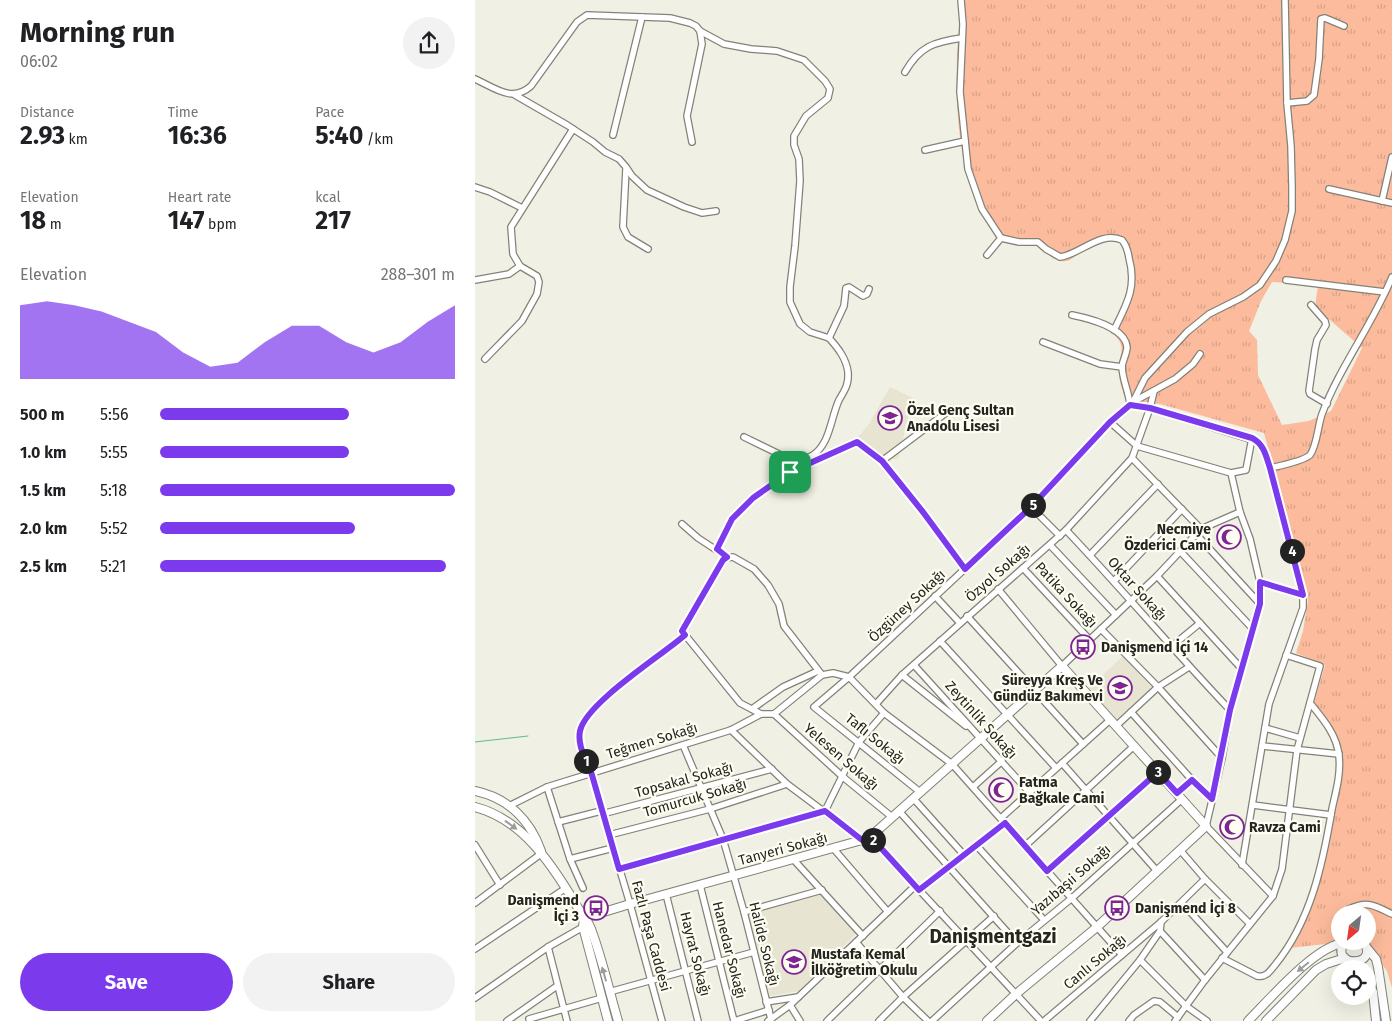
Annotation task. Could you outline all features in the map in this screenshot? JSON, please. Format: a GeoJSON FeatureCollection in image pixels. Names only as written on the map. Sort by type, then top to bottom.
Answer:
{"type":"FeatureCollection","features":[{"type":"Feature","properties":{"kind":"street"},"geometry":{"type":"LineString","coordinates":[[961,0],[963,24],[960,92],[968,169],[982,209],[1001,238],[1019,242],[1038,242],[1045,249],[1060,256],[1071,254],[1091,242],[1115,237],[1121,240],[1129,254],[1133,270],[1132,287],[1128,301],[1114,330]]}},
{"type":"Feature","properties":{"kind":"street"},"geometry":{"type":"LineString","coordinates":[[1132,403],[1145,378],[1187,332],[1209,314],[1253,291],[1260,285],[1276,261],[1285,240],[1292,212],[1285,0]]}},
{"type":"Feature","properties":{"kind":"street"},"geometry":{"type":"LineString","coordinates":[[475,79],[507,93],[524,92],[531,86],[577,22],[583,17],[591,15],[670,18],[690,23],[699,31],[724,44],[777,51],[804,60],[825,81],[830,89],[828,98],[806,116],[794,136],[794,145],[799,159],[800,181],[790,302],[800,324],[810,332],[829,338],[845,360],[848,384],[840,400],[831,430],[816,452],[807,458],[791,463]]}},
{"type":"Feature","properties":{"kind":"street"},"geometry":{"type":"LineString","coordinates":[[613,135],[642,17]]}},
{"type":"Feature","properties":{"kind":"street"},"geometry":{"type":"LineString","coordinates":[[1287,103],[1307,101],[1314,95],[1319,59],[1321,19],[1325,18],[1344,26]]}},
{"type":"Feature","properties":{"kind":"street"},"geometry":{"type":"LineString","coordinates":[[692,142],[687,116],[702,44],[699,31]]}},
{"type":"Feature","properties":{"kind":"street"},"geometry":{"type":"LineString","coordinates":[[905,72],[912,60],[922,50],[935,43],[962,38]]}},
{"type":"Feature","properties":{"kind":"street"},"geometry":{"type":"LineString","coordinates":[[515,94],[573,129],[619,160],[647,190],[665,200],[702,213],[716,211]]}},
{"type":"Feature","properties":{"kind":"street"},"geometry":{"type":"LineString","coordinates":[[485,359],[522,321],[537,294],[539,282],[537,276],[521,266],[513,254],[511,227],[573,129]]}},
{"type":"Feature","properties":{"kind":"street"},"geometry":{"type":"LineString","coordinates":[[925,150],[965,141]]}},
{"type":"Feature","properties":{"kind":"street"},"geometry":{"type":"LineString","coordinates":[[1382,201],[1392,158]]}},
{"type":"Feature","properties":{"kind":"street"},"geometry":{"type":"LineString","coordinates":[[626,167],[623,227],[628,237],[648,249]]}},
{"type":"Feature","properties":{"kind":"street"},"geometry":{"type":"LineString","coordinates":[[475,186],[522,208]]}},
{"type":"Feature","properties":{"kind":"street"},"geometry":{"type":"LineString","coordinates":[[1329,189],[1392,204]]}},
{"type":"Feature","properties":{"kind":"street"},"geometry":{"type":"LineString","coordinates":[[987,256],[1001,238]]}},
{"type":"Feature","properties":{"kind":"street"},"geometry":{"type":"LineString","coordinates":[[475,280],[509,274],[521,266]]}},
{"type":"Feature","properties":{"kind":"street"},"geometry":{"type":"LineString","coordinates":[[1270,468],[1309,456],[1322,414],[1356,344],[1392,277]]}},
{"type":"Feature","properties":{"kind":"street"},"geometry":{"type":"LineString","coordinates":[[1286,280],[1385,292]]}},
{"type":"Feature","properties":{"kind":"street"},"geometry":{"type":"LineString","coordinates":[[829,338],[844,306],[846,288],[850,288],[863,296],[867,294],[869,288]]}},
{"type":"Feature","properties":{"kind":"street"},"geometry":{"type":"LineString","coordinates":[[1311,305],[1325,321],[1325,326],[1317,340],[1309,391],[1310,394],[1327,404]]}},
{"type":"Feature","properties":{"kind":"street"},"geometry":{"type":"LineString","coordinates":[[1072,315],[1094,320],[1114,330],[1124,341],[1127,346],[1122,367],[1132,403]]}},
{"type":"Feature","properties":{"kind":"street"},"geometry":{"type":"LineString","coordinates":[[1043,342],[1100,364],[1122,367]]}},
{"type":"Feature","properties":{"kind":"street"},"geometry":{"type":"LineString","coordinates":[[1132,403],[1175,379],[1193,364],[1200,354]]}},
{"type":"Feature","properties":{"kind":"street"},"geometry":{"type":"LineString","coordinates":[[1154,391],[1133,458],[1182,509],[1198,532],[1260,604]]}},
{"type":"Feature","properties":{"kind":"street"},"geometry":{"type":"LineString","coordinates":[[1132,403],[1252,438],[1259,442],[1270,468],[1303,595],[1303,608],[1269,704],[1242,865]]}},
{"type":"Feature","properties":{"kind":"street","name":"Özgüney Sokağı"},"geometry":{"type":"LineString","coordinates":[[813,707],[849,677],[1031,507],[1110,422],[1132,403]]}},
{"type":"Feature","properties":{"kind":"street"},"geometry":{"type":"LineString","coordinates":[[882,461],[951,409]]}},
{"type":"Feature","properties":{"kind":"street"},"geometry":{"type":"LineString","coordinates":[[1110,422],[1137,446],[1231,473],[1246,470],[1252,438]]}},
{"type":"Feature","properties":{"kind":"street"},"geometry":{"type":"LineString","coordinates":[[744,436],[787,458],[791,463],[790,472]]}},
{"type":"Feature","properties":{"kind":"street"},"geometry":{"type":"LineString","coordinates":[[717,549],[732,519],[753,498],[790,472],[857,442],[882,461],[965,569]]}},
{"type":"Feature","properties":{"kind":"street","name":"Özyol Sokağı"},"geometry":{"type":"LineString","coordinates":[[876,704],[902,675],[939,641],[1060,536],[1133,458]]}},
{"type":"Feature","properties":{"kind":"street"},"geometry":{"type":"LineString","coordinates":[[987,1021],[1097,927],[1206,826],[1230,710],[1260,604],[1260,582],[1231,473]]}},
{"type":"Feature","properties":{"kind":"street"},"geometry":{"type":"LineString","coordinates":[[1090,555],[1158,484]]}},
{"type":"Feature","properties":{"kind":"street"},"geometry":{"type":"LineString","coordinates":[[1031,507],[1060,536]]}},
{"type":"Feature","properties":{"kind":"street"},"geometry":{"type":"LineString","coordinates":[[1114,581],[1182,509]]}},
{"type":"Feature","properties":{"kind":"street"},"geometry":{"type":"LineString","coordinates":[[1062,666],[1157,576],[1198,532],[1240,512]]}},
{"type":"Feature","properties":{"kind":"street"},"geometry":{"type":"LineString","coordinates":[[682,524],[698,538],[727,557],[735,558],[754,569],[768,585],[779,604],[784,626],[820,673]]}},
{"type":"Feature","properties":{"kind":"street","name":"Oktar Sokağı"},"geometry":{"type":"LineString","coordinates":[[1066,530],[1230,710]]}},
{"type":"Feature","properties":{"kind":"street"},"geometry":{"type":"LineString","coordinates":[[1050,544],[1116,615]]}},
{"type":"Feature","properties":{"kind":"street"},"geometry":{"type":"LineString","coordinates":[[1180,551],[1253,629]]}},
{"type":"Feature","properties":{"kind":"street"},"geometry":{"type":"LineString","coordinates":[[727,557],[723,560],[682,631],[740,703],[761,714]]}},
{"type":"Feature","properties":{"kind":"street","name":"Patika Sokağı"},"geometry":{"type":"LineString","coordinates":[[1023,568],[1090,640]]}},
{"type":"Feature","properties":{"kind":"street"},"geometry":{"type":"LineString","coordinates":[[1157,576],[1241,668]]}},
{"type":"Feature","properties":{"kind":"street"},"geometry":{"type":"LineString","coordinates":[[1260,582],[1303,595]]}},
{"type":"Feature","properties":{"kind":"street"},"geometry":{"type":"LineString","coordinates":[[998,590],[1113,723],[1242,865],[1273,896]]}},
{"type":"Feature","properties":{"kind":"street"},"geometry":{"type":"LineString","coordinates":[[935,596],[960,623]]}},
{"type":"Feature","properties":{"kind":"street"},"geometry":{"type":"LineString","coordinates":[[967,616],[1083,744]]}},
{"type":"Feature","properties":{"kind":"street"},"geometry":{"type":"LineString","coordinates":[[1172,646],[1200,623]]}},
{"type":"Feature","properties":{"kind":"street"},"geometry":{"type":"LineString","coordinates":[[1101,629],[1158,687],[1221,758]]}},
{"type":"Feature","properties":{"kind":"street","name":"Fazlı Paşa Caddesi"},"geometry":{"type":"LineString","coordinates":[[662,1021],[630,904],[579,738],[583,722],[604,698],[685,635]]}},
{"type":"Feature","properties":{"kind":"street"},"geometry":{"type":"LineString","coordinates":[[939,641],[1056,768]]}},
{"type":"Feature","properties":{"kind":"street"},"geometry":{"type":"LineString","coordinates":[[1129,1021],[1134,1015],[1155,1001],[1163,1003],[1176,1019],[1222,958],[1273,896],[1282,869],[1297,750],[1319,666],[1286,654]]}},
{"type":"Feature","properties":{"kind":"street","name":"Zeytinlik Sokağı"},"geometry":{"type":"LineString","coordinates":[[914,665],[983,737],[1029,792]]}},
{"type":"Feature","properties":{"kind":"street","name":"Tanyeri Sokağı"},"geometry":{"type":"LineString","coordinates":[[583,922],[630,904],[862,840],[870,836],[1062,666]]}},
{"type":"Feature","properties":{"kind":"street"},"geometry":{"type":"LineString","coordinates":[[769,1020],[790,1005],[888,912],[976,846],[1003,821],[1029,792],[1083,744],[1131,712],[1158,687],[1189,667]]}},
{"type":"Feature","properties":{"kind":"street"},"geometry":{"type":"LineString","coordinates":[[774,714],[820,673]]}},
{"type":"Feature","properties":{"kind":"street"},"geometry":{"type":"LineString","coordinates":[[752,709],[783,687],[820,673],[833,673],[849,677],[884,713],[953,764],[1122,955]]}},
{"type":"Feature","properties":{"kind":"street"},"geometry":{"type":"LineString","coordinates":[[902,675],[983,737]]}},
{"type":"Feature","properties":{"kind":"street"},"geometry":{"type":"LineString","coordinates":[[1222,958],[1257,976],[1262,977],[1266,975],[1283,955],[1316,889],[1339,775],[1339,754],[1334,737],[1310,703]]}},
{"type":"Feature","properties":{"kind":"street","name":"Taflı Sokağı"},"geometry":{"type":"LineString","coordinates":[[813,707],[920,792]]}},
{"type":"Feature","properties":{"kind":"street"},"geometry":{"type":"LineString","coordinates":[[1131,712],[1192,780],[1212,799]]}},
{"type":"Feature","properties":{"kind":"street"},"geometry":{"type":"LineString","coordinates":[[619,869],[825,811],[859,742],[884,713]]}},
{"type":"Feature","properties":{"kind":"street","name":"Teğmen Sokağı"},"geometry":{"type":"LineString","coordinates":[[509,806],[547,787],[731,730],[761,714],[774,714]]}},
{"type":"Feature","properties":{"kind":"street","name":"Yelesen Sokağı"},"geometry":{"type":"LineString","coordinates":[[774,714],[843,777],[892,817]]}},
{"type":"Feature","properties":{"kind":"street"},"geometry":{"type":"LineString","coordinates":[[1265,728],[1300,738]]}},
{"type":"Feature","properties":{"kind":"street"},"geometry":{"type":"LineString","coordinates":[[731,730],[787,784],[862,840]]}},
{"type":"Feature","properties":{"kind":"street","name":"Halide Sokağı"},"geometry":{"type":"LineString","coordinates":[[683,745],[723,839],[769,1010],[769,1020]]}},
{"type":"Feature","properties":{"kind":"street"},"geometry":{"type":"LineString","coordinates":[[1025,846],[1134,746]]}},
{"type":"Feature","properties":{"kind":"street"},"geometry":{"type":"LineString","coordinates":[[1262,746],[1339,754]]}},
{"type":"Feature","properties":{"kind":"street"},"geometry":{"type":"LineString","coordinates":[[973,787],[1002,761]]}},
{"type":"Feature","properties":{"kind":"street"},"geometry":{"type":"LineString","coordinates":[[1062,763],[1157,871]]}},
{"type":"Feature","properties":{"kind":"street","name":"Topsakal Sokağı"},"geometry":{"type":"LineString","coordinates":[[558,822],[772,769]]}},
{"type":"Feature","properties":{"kind":"street"},"geometry":{"type":"LineString","coordinates":[[1047,871],[1158,772]]}},
{"type":"Feature","properties":{"kind":"street","name":"Yazıbaşıi Sokağı"},"geometry":{"type":"LineString","coordinates":[[932,1021],[991,966],[1072,898],[1133,842],[1179,796],[1192,780]]}},
{"type":"Feature","properties":{"kind":"street","name":"Tomurcuk Sokağı"},"geometry":{"type":"LineString","coordinates":[[609,835],[710,809],[787,784]]}},
{"type":"Feature","properties":{"kind":"street"},"geometry":{"type":"LineString","coordinates":[[547,787],[570,859],[583,888]]}},
{"type":"Feature","properties":{"kind":"street"},"geometry":{"type":"LineString","coordinates":[[475,791],[485,793],[509,806],[524,818],[535,834],[542,853]]}},
{"type":"Feature","properties":{"kind":"street"},"geometry":{"type":"LineString","coordinates":[[485,793],[476,807],[498,816],[517,829],[542,853],[566,888],[583,922],[608,1021]]}},
{"type":"Feature","properties":{"kind":"street"},"geometry":{"type":"LineString","coordinates":[[913,798],[964,855]]}},
{"type":"Feature","properties":{"kind":"street"},"geometry":{"type":"LineString","coordinates":[[1253,805],[1331,815]]}},
{"type":"Feature","properties":{"kind":"street"},"geometry":{"type":"LineString","coordinates":[[899,811],[1017,943]]}},
{"type":"Feature","properties":{"kind":"street"},"geometry":{"type":"LineString","coordinates":[[870,836],[1043,1021]]}},
{"type":"Feature","properties":{"kind":"street"},"geometry":{"type":"LineString","coordinates":[[475,845],[500,885]]}},
{"type":"Feature","properties":{"kind":"street"},"geometry":{"type":"LineString","coordinates":[[976,846],[1044,920]]}},
{"type":"Feature","properties":{"kind":"street"},"geometry":{"type":"LineString","coordinates":[[570,859],[613,848]]}},
{"type":"Feature","properties":{"kind":"street"},"geometry":{"type":"LineString","coordinates":[[833,848],[888,912]]}},
{"type":"Feature","properties":{"kind":"street"},"geometry":{"type":"LineString","coordinates":[[1180,850],[1205,879],[1250,924]]}},
{"type":"Feature","properties":{"kind":"street"},"geometry":{"type":"LineString","coordinates":[[475,903],[542,853]]}},
{"type":"Feature","properties":{"kind":"street"},"geometry":{"type":"LineString","coordinates":[[793,859],[863,936]]}},
{"type":"Feature","properties":{"kind":"street","name":"Canlı Sokağı"},"geometry":{"type":"LineString","coordinates":[[1043,1021],[1161,922],[1205,879]]}},
{"type":"Feature","properties":{"kind":"street","name":"Hanedar Sokağı"},"geometry":{"type":"LineString","coordinates":[[700,885],[734,1021]]}},
{"type":"Feature","properties":{"kind":"street"},"geometry":{"type":"LineString","coordinates":[[475,949],[566,888]]}},
{"type":"Feature","properties":{"kind":"street"},"geometry":{"type":"LineString","coordinates":[[744,912],[822,890]]}},
{"type":"Feature","properties":{"kind":"street","name":"Hayrat Sokağı"},"geometry":{"type":"LineString","coordinates":[[666,894],[698,1021]]}},
{"type":"Feature","properties":{"kind":"street"},"geometry":{"type":"LineString","coordinates":[[1182,902],[1227,952]]}},
{"type":"Feature","properties":{"kind":"street"},"geometry":{"type":"LineString","coordinates":[[1376,906],[1392,914]]}},
{"type":"Feature","properties":{"kind":"street"},"geometry":{"type":"LineString","coordinates":[[827,1021],[939,911]]}},
{"type":"Feature","properties":{"kind":"street"},"geometry":{"type":"LineString","coordinates":[[879,1021],[903,997],[994,916]]}},
{"type":"Feature","properties":{"kind":"street"},"geometry":{"type":"LineString","coordinates":[[475,998],[583,922]]}},
{"type":"Feature","properties":{"kind":"street"},"geometry":{"type":"LineString","coordinates":[[583,922],[590,926],[617,1021]]}},
{"type":"Feature","properties":{"kind":"street"},"geometry":{"type":"LineString","coordinates":[[1090,1021],[1140,960],[1160,931],[1161,922]]}},
{"type":"Feature","properties":{"kind":"street"},"geometry":{"type":"LineString","coordinates":[[1160,931],[1205,980]]}},
{"type":"Feature","properties":{"kind":"street"},"geometry":{"type":"LineString","coordinates":[[856,942],[903,997],[928,1021]]}},
{"type":"Feature","properties":{"kind":"street"},"geometry":{"type":"LineString","coordinates":[[1248,1021],[1293,976],[1331,946]]}},
{"type":"Feature","properties":{"kind":"street"},"geometry":{"type":"LineString","coordinates":[[548,947],[567,1021]]}},
{"type":"Feature","properties":{"kind":"street"},"geometry":{"type":"LineString","coordinates":[[1342,950],[1348,960]]}},
{"type":"Feature","properties":{"kind":"street"},"geometry":{"type":"LineString","coordinates":[[1369,950],[1376,959],[1378,967],[1386,1021]]}},
{"type":"Feature","properties":{"kind":"street"},"geometry":{"type":"LineString","coordinates":[[609,992],[753,952]]}},
{"type":"Feature","properties":{"kind":"street"},"geometry":{"type":"LineString","coordinates":[[1140,960],[1186,1006],[1207,1021]]}},
{"type":"Feature","properties":{"kind":"street"},"geometry":{"type":"LineString","coordinates":[[1265,1021],[1316,970],[1331,963]]}},
{"type":"Feature","properties":{"kind":"street"},"geometry":{"type":"LineString","coordinates":[[507,1021],[557,986]]}},
{"type":"Feature","properties":{"kind":"street"},"geometry":{"type":"LineString","coordinates":[[766,1002],[798,997]]}},
{"type":"Feature","properties":{"kind":"street"},"geometry":{"type":"LineString","coordinates":[[525,1009],[530,1020],[602,998]]}},
{"type":"Feature","properties":{"kind":"street"},"geometry":{"type":"LineString","coordinates":[[790,1005],[800,1021]]}},
{"type":"Feature","properties":{"kind":"street"},"geometry":{"type":"LineString","coordinates":[[1374,1005],[1376,1021]]}},
{"type":"Feature","properties":{"kind":"street"},"geometry":{"type":"LineString","coordinates":[[734,1021],[769,1010]]}},
{"type":"Feature","properties":{"kind":"shaded area","name":"Özel Genç Sultan Anadolu Lisesi"},"geometry":{"type":"Polygon","coordinates":[[[890,387],[913,398],[898,459],[890,459],[871,450],[858,437],[869,424],[890,387]]]}},
{"type":"Feature","properties":{"kind":"shaded area","name":"Süreyya Kreş Ve Gündüz Bakımevi"},"geometry":{"type":"Polygon","coordinates":[[[1123,656],[1152,688],[1116,720],[1088,689],[1123,656]]]}},
{"type":"Feature","properties":{"kind":"shaded area","name":"Mustafa Kemal İlköğretim Okulu"},"geometry":{"type":"Polygon","coordinates":[[[821,893],[857,933],[799,991],[770,996],[746,914],[821,893]]]}},
{"type":"Feature","properties":{"kind":"green space"},"geometry":{"type":"Polygon","coordinates":[[[960,0],[1392,0],[1392,988],[1387,971],[1372,950],[1376,950],[1376,905],[1331,905],[1331,943],[1289,948],[1310,909],[1320,881],[1343,764],[1342,755],[1333,732],[1314,703],[1325,665],[1296,653],[1303,631],[1308,600],[1264,433],[1160,404],[1126,400],[1119,376],[1120,342],[1111,333],[1128,288],[1129,263],[1119,242],[1109,240],[1098,243],[1083,250],[1070,260],[1061,261],[1053,258],[1036,246],[1023,243],[1000,242],[976,200],[963,154],[957,106],[957,50],[960,0]],[[1272,282],[1261,301],[1249,331],[1257,340],[1258,375],[1282,425],[1309,421],[1331,411],[1362,348],[1315,307],[1318,285],[1272,282]]]}},
{"type":"Feature","properties":{"kind":"waterway"},"geometry":{"type":"LineString","coordinates":[[475,742],[528,736]]}},
{"type":"Feature","properties":{"kind":"place","name":"Özel Genç Sultan Anadolu Lisesi"},"geometry":{"type":"Point","coordinates":[890,418]}},
{"type":"Feature","properties":{"kind":"place","name":"Necmiye Özderici Cami"},"geometry":{"type":"Point","coordinates":[1229,537]}},
{"type":"Feature","properties":{"kind":"place","name":"Danişmend İçi 14"},"geometry":{"type":"Point","coordinates":[1083,647]}},
{"type":"Feature","properties":{"kind":"place","name":"Süreyya Kreş Ve Gündüz Bakımevi"},"geometry":{"type":"Point","coordinates":[1120,688]}},
{"type":"Feature","properties":{"kind":"place","name":"Fatma Bağkale Cami"},"geometry":{"type":"Point","coordinates":[1001,790]}},
{"type":"Feature","properties":{"kind":"place","name":"Ravza Cami"},"geometry":{"type":"Point","coordinates":[1232,827]}},
{"type":"Feature","properties":{"kind":"place","name":"Danişmend İçi 3"},"geometry":{"type":"Point","coordinates":[596,908]}},
{"type":"Feature","properties":{"kind":"place","name":"Danişmend İçi 8"},"geometry":{"type":"Point","coordinates":[1117,908]}},
{"type":"Feature","properties":{"kind":"place","name":"Mustafa Kemal İlköğretim Okulu"},"geometry":{"type":"Point","coordinates":[794,962]}},
{"type":"Feature","properties":{"kind":"district","name":"Danişmentgazi"},"geometry":{"type":"Point","coordinates":[993,936]}},
{"type":"Feature","properties":{"kind":"route"},"geometry":{"type":"LineString","coordinates":[[1130,405],[1150,408],[1252,438],[1259,442],[1270,468],[1303,595],[1260,582],[1260,604],[1230,710],[1212,799],[1192,780],[1177,793],[1158,772],[1047,871],[1005,823],[919,890],[870,836],[862,840],[825,811],[619,869],[591,772],[583,756],[579,738],[583,722],[604,698],[685,635],[682,631],[723,560],[727,557],[717,549],[732,519],[753,498],[790,472],[857,442],[882,461],[965,569],[1031,507],[1110,422],[1130,405]]}}]}
